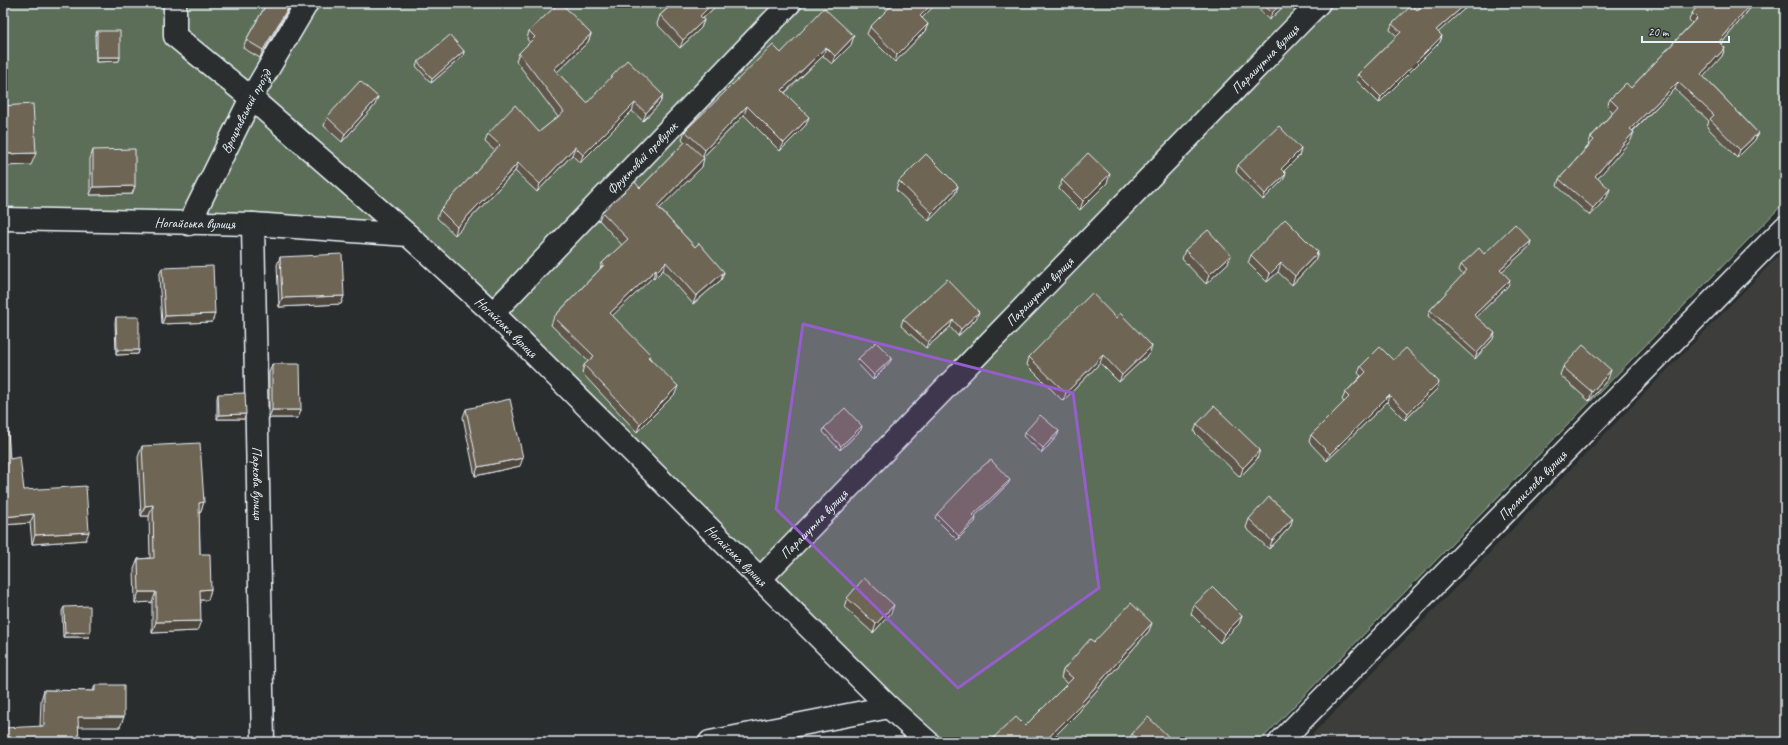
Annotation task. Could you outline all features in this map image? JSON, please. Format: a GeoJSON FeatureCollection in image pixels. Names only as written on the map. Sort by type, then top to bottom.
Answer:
{"type":"FeatureCollection","features":[{"type":"Feature","properties":{"kind":"street"},"geometry":{"type":"LineString","coordinates":[[175,3],[175,36],[251,98],[408,235]]}},
{"type":"Feature","properties":{"kind":"street","name":"Вроцлавський проїзд"},"geometry":{"type":"LineString","coordinates":[[189,224],[251,98],[307,3]]}},
{"type":"Feature","properties":{"kind":"street","name":"Фруктовий провулок"},"geometry":{"type":"LineString","coordinates":[[493,313],[790,3]]}},
{"type":"Feature","properties":{"kind":"street","name":"Парашутна вулиця"},"geometry":{"type":"LineString","coordinates":[[760,578],[1318,3]]}},
{"type":"Feature","properties":{"kind":"street","name":"Ногайська вулиця"},"geometry":{"type":"LineString","coordinates":[[3,219],[189,224],[253,224],[408,235],[493,313],[889,707]]}},
{"type":"Feature","properties":{"kind":"street","name":"Паркова вулиця"},"geometry":{"type":"LineString","coordinates":[[253,224],[263,742]]}},
{"type":"Feature","properties":{"kind":"street","name":"Промислова вулиця"},"geometry":{"type":"LineString","coordinates":[[1280,742],[1785,227]]}},
{"type":"Feature","properties":{"kind":"street"},"geometry":{"type":"LineString","coordinates":[[710,742],[889,707],[928,742]]}},
{"type":"Feature","properties":{"kind":"highlighted area"},"geometry":{"type":"Polygon","coordinates":[[[803,324],[1073,393],[1099,588],[958,688],[776,509],[803,324]]]}},
{"type":"Feature","properties":{"kind":"shaded area"},"geometry":{"type":"Polygon","coordinates":[[[1785,249],[1785,742],[1305,742],[1785,249]]]}},
{"type":"Feature","properties":{"kind":"green space"},"geometry":{"type":"Polygon","coordinates":[[[3,3],[1785,3],[1785,202],[1259,742],[929,742],[408,235],[3,219],[3,3]]]}},
{"type":"Feature","properties":{"kind":"building"},"geometry":{"type":"Polygon","coordinates":[[[267,3],[291,3],[263,50],[246,40],[267,3]]]}},
{"type":"Feature","properties":{"kind":"building"},"geometry":{"type":"Polygon","coordinates":[[[559,3],[561,3],[591,34],[554,69],[587,103],[627,60],[663,95],[646,113],[635,103],[583,155],[575,147],[540,184],[518,163],[457,227],[440,210],[500,145],[488,134],[515,105],[539,132],[564,112],[519,53],[535,37],[529,31],[559,3]]]}},
{"type":"Feature","properties":{"kind":"building"},"geometry":{"type":"Polygon","coordinates":[[[674,3],[713,3],[700,16],[704,20],[683,40],[660,15],[674,3]]]}},
{"type":"Feature","properties":{"kind":"building"},"geometry":{"type":"Polygon","coordinates":[[[894,3],[933,3],[920,16],[928,24],[897,55],[870,27],[894,3]]]}},
{"type":"Feature","properties":{"kind":"building"},"geometry":{"type":"Polygon","coordinates":[[[1262,3],[1282,3],[1272,13],[1262,3]]]}},
{"type":"Feature","properties":{"kind":"building"},"geometry":{"type":"Polygon","coordinates":[[[1426,3],[1467,3],[1436,30],[1442,36],[1381,97],[1358,74],[1401,32],[1392,24],[1412,5],[1417,10],[1426,3]]]}},
{"type":"Feature","properties":{"kind":"building"},"geometry":{"type":"Polygon","coordinates":[[[1700,3],[1715,3],[1719,6],[1722,3],[1751,3],[1719,42],[1725,48],[1701,74],[1758,133],[1740,150],[1710,119],[1714,115],[1678,82],[1630,129],[1634,132],[1595,176],[1610,189],[1593,208],[1559,179],[1594,140],[1591,137],[1618,107],[1610,99],[1626,83],[1631,88],[1697,18],[1692,13],[1700,3]]]}},
{"type":"Feature","properties":{"kind":"building"},"geometry":{"type":"Polygon","coordinates":[[[824,8],[854,36],[835,56],[826,47],[782,90],[809,117],[784,143],[747,106],[705,150],[685,131],[773,45],[781,53],[824,8]]]}},
{"type":"Feature","properties":{"kind":"building"},"geometry":{"type":"Polygon","coordinates":[[[97,31],[120,31],[120,57],[97,57],[97,31]]]}},
{"type":"Feature","properties":{"kind":"building"},"geometry":{"type":"Polygon","coordinates":[[[450,35],[464,51],[432,79],[418,62],[450,35]]]}},
{"type":"Feature","properties":{"kind":"building"},"geometry":{"type":"Polygon","coordinates":[[[360,81],[378,97],[345,134],[327,117],[360,81]]]}},
{"type":"Feature","properties":{"kind":"building"},"geometry":{"type":"Polygon","coordinates":[[[33,104],[36,153],[3,154],[3,106],[33,104]]]}},
{"type":"Feature","properties":{"kind":"building"},"geometry":{"type":"Polygon","coordinates":[[[1279,126],[1301,149],[1281,169],[1286,174],[1265,194],[1238,165],[1279,126]]]}},
{"type":"Feature","properties":{"kind":"building"},"geometry":{"type":"Polygon","coordinates":[[[686,141],[704,158],[657,206],[695,247],[699,243],[724,272],[696,296],[666,262],[657,271],[656,269],[610,313],[651,355],[648,357],[678,386],[640,424],[584,365],[594,356],[554,317],[604,265],[602,263],[628,239],[602,212],[635,182],[640,188],[686,141]]]}},
{"type":"Feature","properties":{"kind":"building"},"geometry":{"type":"Polygon","coordinates":[[[135,149],[135,186],[93,187],[93,150],[135,149]]]}},
{"type":"Feature","properties":{"kind":"building"},"geometry":{"type":"Polygon","coordinates":[[[1088,153],[1110,174],[1083,201],[1062,180],[1088,153]]]}},
{"type":"Feature","properties":{"kind":"building"},"geometry":{"type":"Polygon","coordinates":[[[926,154],[958,186],[932,213],[899,181],[926,154]]]}},
{"type":"Feature","properties":{"kind":"building"},"geometry":{"type":"Polygon","coordinates":[[[1285,219],[1318,252],[1295,276],[1281,263],[1270,274],[1251,255],[1285,219]]]}},
{"type":"Feature","properties":{"kind":"building"},"geometry":{"type":"Polygon","coordinates":[[[1515,224],[1531,241],[1500,269],[1510,280],[1474,315],[1495,333],[1477,353],[1430,310],[1467,270],[1461,265],[1479,248],[1484,254],[1515,224]]]}},
{"type":"Feature","properties":{"kind":"building"},"geometry":{"type":"Polygon","coordinates":[[[1208,230],[1231,255],[1209,275],[1185,250],[1208,230]]]}},
{"type":"Feature","properties":{"kind":"building"},"geometry":{"type":"Polygon","coordinates":[[[342,254],[344,296],[282,298],[280,257],[342,254]]]}},
{"type":"Feature","properties":{"kind":"building"},"geometry":{"type":"Polygon","coordinates":[[[213,266],[215,314],[165,316],[162,268],[213,266]]]}},
{"type":"Feature","properties":{"kind":"building"},"geometry":{"type":"Polygon","coordinates":[[[947,279],[979,312],[961,329],[953,320],[928,342],[903,319],[947,279]]]}},
{"type":"Feature","properties":{"kind":"building"},"geometry":{"type":"Polygon","coordinates":[[[1092,293],[1116,318],[1120,313],[1152,346],[1122,375],[1103,355],[1066,393],[1029,357],[1092,293]]]}},
{"type":"Feature","properties":{"kind":"building"},"geometry":{"type":"Polygon","coordinates":[[[116,317],[139,317],[139,350],[117,350],[116,317]]]}},
{"type":"Feature","properties":{"kind":"building"},"geometry":{"type":"Polygon","coordinates":[[[876,342],[892,358],[874,375],[858,359],[876,342]]]}},
{"type":"Feature","properties":{"kind":"building"},"geometry":{"type":"Polygon","coordinates":[[[1583,345],[1611,370],[1592,392],[1563,367],[1583,345]]]}},
{"type":"Feature","properties":{"kind":"building"},"geometry":{"type":"Polygon","coordinates":[[[1380,347],[1393,360],[1406,348],[1439,382],[1408,413],[1389,395],[1330,454],[1311,435],[1349,397],[1345,393],[1366,372],[1361,366],[1380,347]]]}},
{"type":"Feature","properties":{"kind":"building"},"geometry":{"type":"Polygon","coordinates":[[[272,364],[300,364],[301,410],[272,410],[272,364]]]}},
{"type":"Feature","properties":{"kind":"building"},"geometry":{"type":"Polygon","coordinates":[[[245,393],[246,414],[219,415],[218,394],[245,393]]]}},
{"type":"Feature","properties":{"kind":"building"},"geometry":{"type":"Polygon","coordinates":[[[510,399],[523,458],[478,467],[466,409],[510,399]]]}},
{"type":"Feature","properties":{"kind":"building"},"geometry":{"type":"Polygon","coordinates":[[[1214,406],[1260,450],[1243,468],[1197,424],[1214,406]]]}},
{"type":"Feature","properties":{"kind":"building"},"geometry":{"type":"Polygon","coordinates":[[[845,408],[862,426],[841,446],[824,428],[845,408]]]}},
{"type":"Feature","properties":{"kind":"building"},"geometry":{"type":"Polygon","coordinates":[[[1040,415],[1059,431],[1043,448],[1025,432],[1040,415]]]}},
{"type":"Feature","properties":{"kind":"building"},"geometry":{"type":"Polygon","coordinates":[[[3,417],[7,417],[10,459],[20,457],[24,490],[86,486],[89,532],[35,535],[34,514],[3,517],[3,417]]]}},
{"type":"Feature","properties":{"kind":"building"},"geometry":{"type":"Polygon","coordinates":[[[200,443],[204,502],[199,503],[200,554],[210,554],[211,589],[200,590],[201,621],[156,622],[156,592],[139,592],[138,559],[154,558],[153,505],[145,506],[142,446],[200,443]]]}},
{"type":"Feature","properties":{"kind":"building"},"geometry":{"type":"Polygon","coordinates":[[[991,460],[1010,480],[973,515],[976,518],[959,536],[937,514],[984,465],[991,460]]]}},
{"type":"Feature","properties":{"kind":"building"},"geometry":{"type":"Polygon","coordinates":[[[1269,497],[1293,518],[1272,541],[1249,519],[1269,497]]]}},
{"type":"Feature","properties":{"kind":"building"},"geometry":{"type":"Polygon","coordinates":[[[864,578],[894,605],[876,624],[847,598],[864,578]]]}},
{"type":"Feature","properties":{"kind":"building"},"geometry":{"type":"Polygon","coordinates":[[[1213,587],[1242,616],[1224,634],[1194,605],[1213,587]]]}},
{"type":"Feature","properties":{"kind":"building"},"geometry":{"type":"Polygon","coordinates":[[[1131,603],[1152,623],[1082,702],[1083,703],[1044,742],[999,742],[994,737],[1016,717],[1025,726],[1073,678],[1063,670],[1090,639],[1094,642],[1131,603]]]}},
{"type":"Feature","properties":{"kind":"building"},"geometry":{"type":"Polygon","coordinates":[[[90,606],[90,632],[65,633],[64,607],[90,606]]]}},
{"type":"Feature","properties":{"kind":"building"},"geometry":{"type":"Polygon","coordinates":[[[95,685],[124,685],[124,717],[78,717],[79,742],[3,742],[3,728],[44,726],[44,690],[95,691],[95,685]]]}},
{"type":"Feature","properties":{"kind":"building"},"geometry":{"type":"Polygon","coordinates":[[[1148,717],[1173,741],[1141,742],[1132,734],[1148,717]]]}}]}
